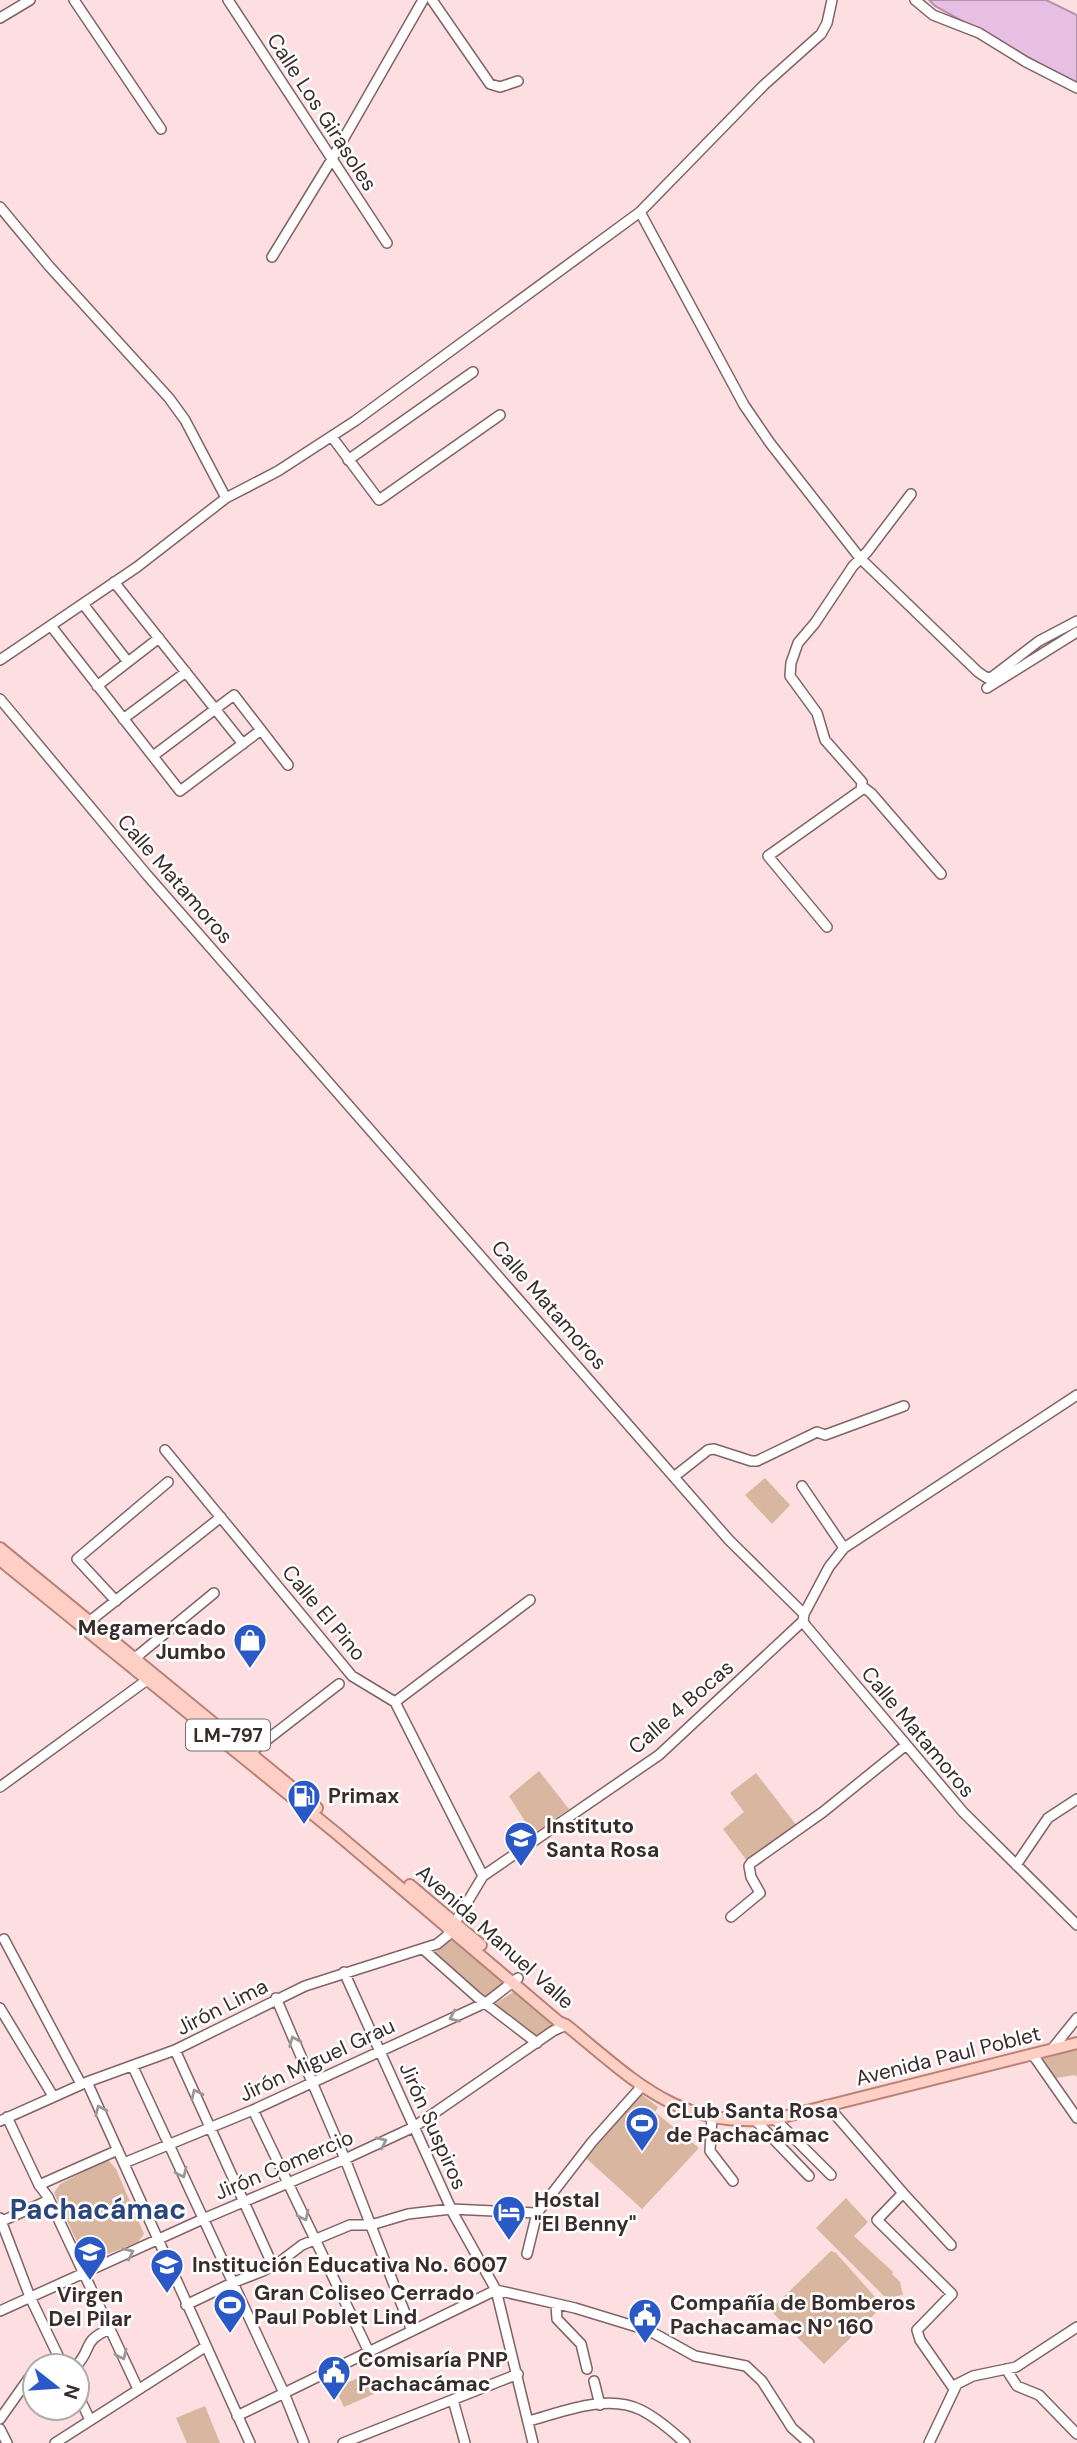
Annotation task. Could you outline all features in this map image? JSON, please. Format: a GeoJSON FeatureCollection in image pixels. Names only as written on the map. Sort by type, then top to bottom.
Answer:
{"type":"FeatureCollection","features":[{"type":"Feature","properties":{"kind":"main road","name":"Avenida Manuel Valle"},"geometry":{"type":"LineString","coordinates":[[0,1548],[23,1572],[147,1680],[247,1756]]}},
{"type":"Feature","properties":{"kind":"main road","name":"Avenida Manuel Valle"},"geometry":{"type":"LineString","coordinates":[[0,1560],[23,1572],[90,1621],[247,1756],[452,1925],[559,2022],[566,2025]]}},
{"type":"Feature","properties":{"kind":"main road","name":"Avenida Paul Poblet"},"geometry":{"type":"LineString","coordinates":[[566,2025],[642,2086],[668,2103],[688,2112],[712,2117],[756,2121],[775,2119],[1077,2043]]}},
{"type":"Feature","properties":{"kind":"street"},"geometry":{"type":"LineString","coordinates":[[0,18],[30,0]]}},
{"type":"Feature","properties":{"kind":"street"},"geometry":{"type":"LineString","coordinates":[[74,0],[161,129]]}},
{"type":"Feature","properties":{"kind":"street","name":"Calle Los Girasoles"},"geometry":{"type":"LineString","coordinates":[[228,0],[387,243]]}},
{"type":"Feature","properties":{"kind":"street"},"geometry":{"type":"LineString","coordinates":[[272,257],[423,0]]}},
{"type":"Feature","properties":{"kind":"street"},"geometry":{"type":"LineString","coordinates":[[432,0],[490,83],[500,86],[518,81]]}},
{"type":"Feature","properties":{"kind":"street"},"geometry":{"type":"LineString","coordinates":[[0,660],[114,583],[226,498],[278,471],[332,437],[640,212],[764,85],[821,34],[827,23],[832,0]]}},
{"type":"Feature","properties":{"kind":"street"},"geometry":{"type":"LineString","coordinates":[[915,0],[933,15],[979,33],[1077,89]]}},
{"type":"Feature","properties":{"kind":"street"},"geometry":{"type":"LineString","coordinates":[[0,206],[48,266],[169,398],[185,420],[226,498]]}},
{"type":"Feature","properties":{"kind":"street"},"geometry":{"type":"LineString","coordinates":[[640,212],[747,409],[801,485],[860,558],[987,678],[1039,641],[1077,621]]}},
{"type":"Feature","properties":{"kind":"street"},"geometry":{"type":"LineString","coordinates":[[348,460],[473,372]]}},
{"type":"Feature","properties":{"kind":"street"},"geometry":{"type":"LineString","coordinates":[[332,437],[379,500],[500,415]]}},
{"type":"Feature","properties":{"kind":"street"},"geometry":{"type":"LineString","coordinates":[[911,494],[798,643],[789,673],[817,713],[825,740],[940,874]]}},
{"type":"Feature","properties":{"kind":"street"},"geometry":{"type":"LineString","coordinates":[[114,583],[243,744]]}},
{"type":"Feature","properties":{"kind":"street"},"geometry":{"type":"LineString","coordinates":[[83,604],[128,662]]}},
{"type":"Feature","properties":{"kind":"street"},"geometry":{"type":"LineString","coordinates":[[51,626],[180,791],[261,730]]}},
{"type":"Feature","properties":{"kind":"street"},"geometry":{"type":"LineString","coordinates":[[987,688],[1077,632]]}},
{"type":"Feature","properties":{"kind":"street"},"geometry":{"type":"LineString","coordinates":[[97,686],[159,638]]}},
{"type":"Feature","properties":{"kind":"street"},"geometry":{"type":"LineString","coordinates":[[124,719],[186,672]]}},
{"type":"Feature","properties":{"kind":"street"},"geometry":{"type":"LineString","coordinates":[[153,756],[234,695],[288,765]]}},
{"type":"Feature","properties":{"kind":"street","name":"Calle Matamoros"},"geometry":{"type":"LineString","coordinates":[[0,699],[156,885],[729,1540],[803,1617],[963,1812],[1077,1925]]}},
{"type":"Feature","properties":{"kind":"street"},"geometry":{"type":"LineString","coordinates":[[827,927],[768,856],[863,787]]}},
{"type":"Feature","properties":{"kind":"street","name":"Calle 4 Bocas"},"geometry":{"type":"LineString","coordinates":[[452,1925],[483,1876],[659,1755],[803,1617],[828,1567],[844,1548],[1077,1395]]}},
{"type":"Feature","properties":{"kind":"street"},"geometry":{"type":"LineString","coordinates":[[675,1476],[708,1450],[714,1449],[757,1461],[817,1432],[825,1435],[904,1406]]}},
{"type":"Feature","properties":{"kind":"street","name":"Calle El Pino"},"geometry":{"type":"LineString","coordinates":[[166,1450],[352,1676],[395,1702]]}},
{"type":"Feature","properties":{"kind":"street"},"geometry":{"type":"LineString","coordinates":[[116,1601],[77,1559],[168,1482]]}},
{"type":"Feature","properties":{"kind":"street"},"geometry":{"type":"LineString","coordinates":[[802,1486],[844,1548]]}},
{"type":"Feature","properties":{"kind":"street"},"geometry":{"type":"LineString","coordinates":[[90,1621],[221,1517]]}},
{"type":"Feature","properties":{"kind":"street"},"geometry":{"type":"LineString","coordinates":[[135,1658],[214,1593]]}},
{"type":"Feature","properties":{"kind":"street"},"geometry":{"type":"LineString","coordinates":[[483,1876],[395,1702],[530,1600]]}},
{"type":"Feature","properties":{"kind":"street"},"geometry":{"type":"LineString","coordinates":[[0,1787],[147,1680]]}},
{"type":"Feature","properties":{"kind":"street"},"geometry":{"type":"LineString","coordinates":[[247,1756],[339,1684]]}},
{"type":"Feature","properties":{"kind":"street"},"geometry":{"type":"LineString","coordinates":[[731,1917],[760,1893],[749,1870],[751,1863],[823,1812],[906,1745]]}},
{"type":"Feature","properties":{"kind":"street"},"geometry":{"type":"LineString","coordinates":[[1016,1865],[1048,1818],[1077,1799]]}},
{"type":"Feature","properties":{"kind":"street","name":"Jirón Lima"},"geometry":{"type":"LineString","coordinates":[[3,2119],[84,2083],[175,2050],[276,1998],[344,1972],[423,1949],[444,1939],[452,1925]]}},
{"type":"Feature","properties":{"kind":"street"},"geometry":{"type":"LineString","coordinates":[[4,1940],[118,2150],[250,2443]]}},
{"type":"Feature","properties":{"kind":"street"},"geometry":{"type":"LineString","coordinates":[[423,1949],[485,2003],[537,2043]]}},
{"type":"Feature","properties":{"kind":"street","name":"Jirón Suspiros"},"geometry":{"type":"LineString","coordinates":[[344,1972],[451,2209],[496,2290],[533,2443]]}},
{"type":"Feature","properties":{"kind":"street","name":"Jirón Miguel Grau"},"geometry":{"type":"LineString","coordinates":[[124,2163],[253,2110],[485,2003],[515,1980]]}},
{"type":"Feature","properties":{"kind":"street"},"geometry":{"type":"LineString","coordinates":[[276,1998],[345,2159],[412,2331]]}},
{"type":"Feature","properties":{"kind":"street"},"geometry":{"type":"LineString","coordinates":[[0,2008],[53,2096]]}},
{"type":"Feature","properties":{"kind":"street"},"geometry":{"type":"LineString","coordinates":[[1051,2050],[1077,2018]]}},
{"type":"Feature","properties":{"kind":"street","name":"Jirón Comercio"},"geometry":{"type":"LineString","coordinates":[[0,2311],[414,2127],[566,2025]]}},
{"type":"Feature","properties":{"kind":"street"},"geometry":{"type":"LineString","coordinates":[[175,2050],[273,2266]]}},
{"type":"Feature","properties":{"kind":"street"},"geometry":{"type":"LineString","coordinates":[[1033,2055],[1077,2118]]}},
{"type":"Feature","properties":{"kind":"street"},"geometry":{"type":"LineString","coordinates":[[133,2067],[284,2393],[304,2443]]}},
{"type":"Feature","properties":{"kind":"street"},"geometry":{"type":"LineString","coordinates":[[527,2254],[537,2213],[584,2151],[642,2086]]}},
{"type":"Feature","properties":{"kind":"street"},"geometry":{"type":"LineString","coordinates":[[827,2105],[951,2245]]}},
{"type":"Feature","properties":{"kind":"street"},"geometry":{"type":"LineString","coordinates":[[253,2110],[369,2352]]}},
{"type":"Feature","properties":{"kind":"street"},"geometry":{"type":"LineString","coordinates":[[712,2117],[710,2151],[733,2181]]}},
{"type":"Feature","properties":{"kind":"street"},"geometry":{"type":"LineString","coordinates":[[3,2119],[49,2200],[138,2389]]}},
{"type":"Feature","properties":{"kind":"street"},"geometry":{"type":"LineString","coordinates":[[775,2119],[831,2175]]}},
{"type":"Feature","properties":{"kind":"street"},"geometry":{"type":"LineString","coordinates":[[756,2121],[809,2176]]}},
{"type":"Feature","properties":{"kind":"street"},"geometry":{"type":"LineString","coordinates":[[39,2185],[118,2150]]}},
{"type":"Feature","properties":{"kind":"street"},"geometry":{"type":"LineString","coordinates":[[903,2193],[877,2220],[952,2294],[917,2330],[918,2336],[954,2389]]}},
{"type":"Feature","properties":{"kind":"street"},"geometry":{"type":"LineString","coordinates":[[49,2200],[0,2220],[54,2352]]}},
{"type":"Feature","properties":{"kind":"street"},"geometry":{"type":"LineString","coordinates":[[186,2305],[273,2266],[302,2245],[350,2225],[371,2225],[408,2214],[451,2209],[537,2213]]}},
{"type":"Feature","properties":{"kind":"street"},"geometry":{"type":"LineString","coordinates":[[237,2416],[496,2290],[648,2330],[695,2356],[746,2366],[762,2381],[792,2428],[809,2443]]}},
{"type":"Feature","properties":{"kind":"street"},"geometry":{"type":"LineString","coordinates":[[556,2304],[557,2319],[581,2344],[587,2368]]}},
{"type":"Feature","properties":{"kind":"street"},"geometry":{"type":"LineString","coordinates":[[929,2443],[957,2384],[973,2376],[1027,2361],[1077,2327]]}},
{"type":"Feature","properties":{"kind":"street"},"geometry":{"type":"LineString","coordinates":[[86,2352],[91,2339],[110,2329]]}},
{"type":"Feature","properties":{"kind":"street"},"geometry":{"type":"LineString","coordinates":[[91,2419],[205,2347]]}},
{"type":"Feature","properties":{"kind":"street"},"geometry":{"type":"LineString","coordinates":[[1006,2369],[1017,2385],[1039,2395],[1077,2434]]}},
{"type":"Feature","properties":{"kind":"street"},"geometry":{"type":"LineString","coordinates":[[342,2443],[364,2439],[518,2374]]}},
{"type":"Feature","properties":{"kind":"street"},"geometry":{"type":"LineString","coordinates":[[594,2381],[600,2405]]}},
{"type":"Feature","properties":{"kind":"street"},"geometry":{"type":"LineString","coordinates":[[0,2419],[21,2390]]}},
{"type":"Feature","properties":{"kind":"street"},"geometry":{"type":"LineString","coordinates":[[453,2400],[465,2443]]}},
{"type":"Feature","properties":{"kind":"street"},"geometry":{"type":"LineString","coordinates":[[529,2421],[580,2406],[612,2404],[639,2409],[685,2443]]}},
{"type":"Feature","properties":{"kind":"street"},"geometry":{"type":"LineString","coordinates":[[58,2442],[87,2422]]}},
{"type":"Feature","properties":{"kind":"street"},"geometry":{"type":"LineString","coordinates":[[0,2429],[7,2443]]}},
{"type":"Feature","properties":{"kind":"shaded area"},"geometry":{"type":"Polygon","coordinates":[[[929,0],[1046,0],[1075,14],[1077,84],[935,6],[929,0]]]}},
{"type":"Feature","properties":{"kind":"shaded area"},"geometry":{"type":"Polygon","coordinates":[[[765,1478],[790,1505],[772,1524],[745,1495],[765,1478]]]}},
{"type":"Feature","properties":{"kind":"shaded area"},"geometry":{"type":"Polygon","coordinates":[[[539,1771],[569,1809],[533,1834],[509,1796],[539,1771]]]}},
{"type":"Feature","properties":{"kind":"shaded area"},"geometry":{"type":"Polygon","coordinates":[[[756,1773],[797,1826],[748,1862],[723,1829],[744,1812],[730,1793],[756,1773]]]}},
{"type":"Feature","properties":{"kind":"shaded area"},"geometry":{"type":"Polygon","coordinates":[[[454,1938],[503,1981],[496,1992],[483,1999],[428,1953],[437,1951],[454,1938]]]}},
{"type":"Feature","properties":{"kind":"shaded area"},"geometry":{"type":"Polygon","coordinates":[[[515,1991],[557,2023],[536,2042],[491,2006],[515,1991]]]}},
{"type":"Feature","properties":{"kind":"shaded area"},"geometry":{"type":"Polygon","coordinates":[[[1077,2048],[1077,2077],[1056,2078],[1042,2057],[1077,2048]]]}},
{"type":"Feature","properties":{"kind":"shaded area","name":"CLub Santa Rosa de Pachacámac"},"geometry":{"type":"Polygon","coordinates":[[[641,2094],[658,2107],[655,2112],[699,2148],[642,2209],[586,2158],[641,2094]]]}},
{"type":"Feature","properties":{"kind":"shaded area"},"geometry":{"type":"Polygon","coordinates":[[[109,2161],[116,2169],[144,2234],[138,2242],[90,2261],[84,2257],[54,2193],[60,2184],[109,2161]]]}},
{"type":"Feature","properties":{"kind":"shaded area"},"geometry":{"type":"Polygon","coordinates":[[[846,2198],[868,2222],[854,2236],[893,2272],[900,2282],[903,2295],[886,2298],[816,2228],[846,2198]]]}},
{"type":"Feature","properties":{"kind":"shaded area"},"geometry":{"type":"Polygon","coordinates":[[[831,2251],[836,2253],[883,2306],[824,2364],[771,2311],[831,2251]]]}},
{"type":"Feature","properties":{"kind":"shaded area"},"geometry":{"type":"Polygon","coordinates":[[[365,2375],[374,2394],[344,2407],[335,2388],[365,2375]]]}},
{"type":"Feature","properties":{"kind":"shaded area"},"geometry":{"type":"Polygon","coordinates":[[[205,2406],[220,2443],[187,2443],[176,2418],[205,2406]]]}},
{"type":"Feature","properties":{"kind":"place","name":"Megamercado Jumbo"},"geometry":{"type":"Point","coordinates":[250,1670]}},
{"type":"Feature","properties":{"kind":"place","name":"Primax"},"geometry":{"type":"Point","coordinates":[304,1826]}},
{"type":"Feature","properties":{"kind":"place","name":"Instituto Santa Rosa"},"geometry":{"type":"Point","coordinates":[521,1868]}},
{"type":"Feature","properties":{"kind":"place","name":"CLub Santa Rosa de Pachacámac"},"geometry":{"type":"Point","coordinates":[642,2153]}},
{"type":"Feature","properties":{"kind":"place","name":"Hostal \"El Benny\""},"geometry":{"type":"Point","coordinates":[509,2242]}},
{"type":"Feature","properties":{"kind":"place","name":"Virgen Del Pilar"},"geometry":{"type":"Point","coordinates":[90,2282]}},
{"type":"Feature","properties":{"kind":"place","name":"Institución Educativa No. 6007"},"geometry":{"type":"Point","coordinates":[167,2295]}},
{"type":"Feature","properties":{"kind":"place","name":"Gran Coliseo Cerrado Paul Poblet Lind"},"geometry":{"type":"Point","coordinates":[230,2335]}},
{"type":"Feature","properties":{"kind":"place","name":"Compañía de Bomberos Pachacamac Nº 160"},"geometry":{"type":"Point","coordinates":[645,2345]}},
{"type":"Feature","properties":{"kind":"place","name":"Comisaría PNP Pachacámac"},"geometry":{"type":"Point","coordinates":[334,2402]}},
{"type":"Feature","properties":{"kind":"district","name":"Pachacámac"},"geometry":{"type":"Point","coordinates":[98,2209]}}]}
